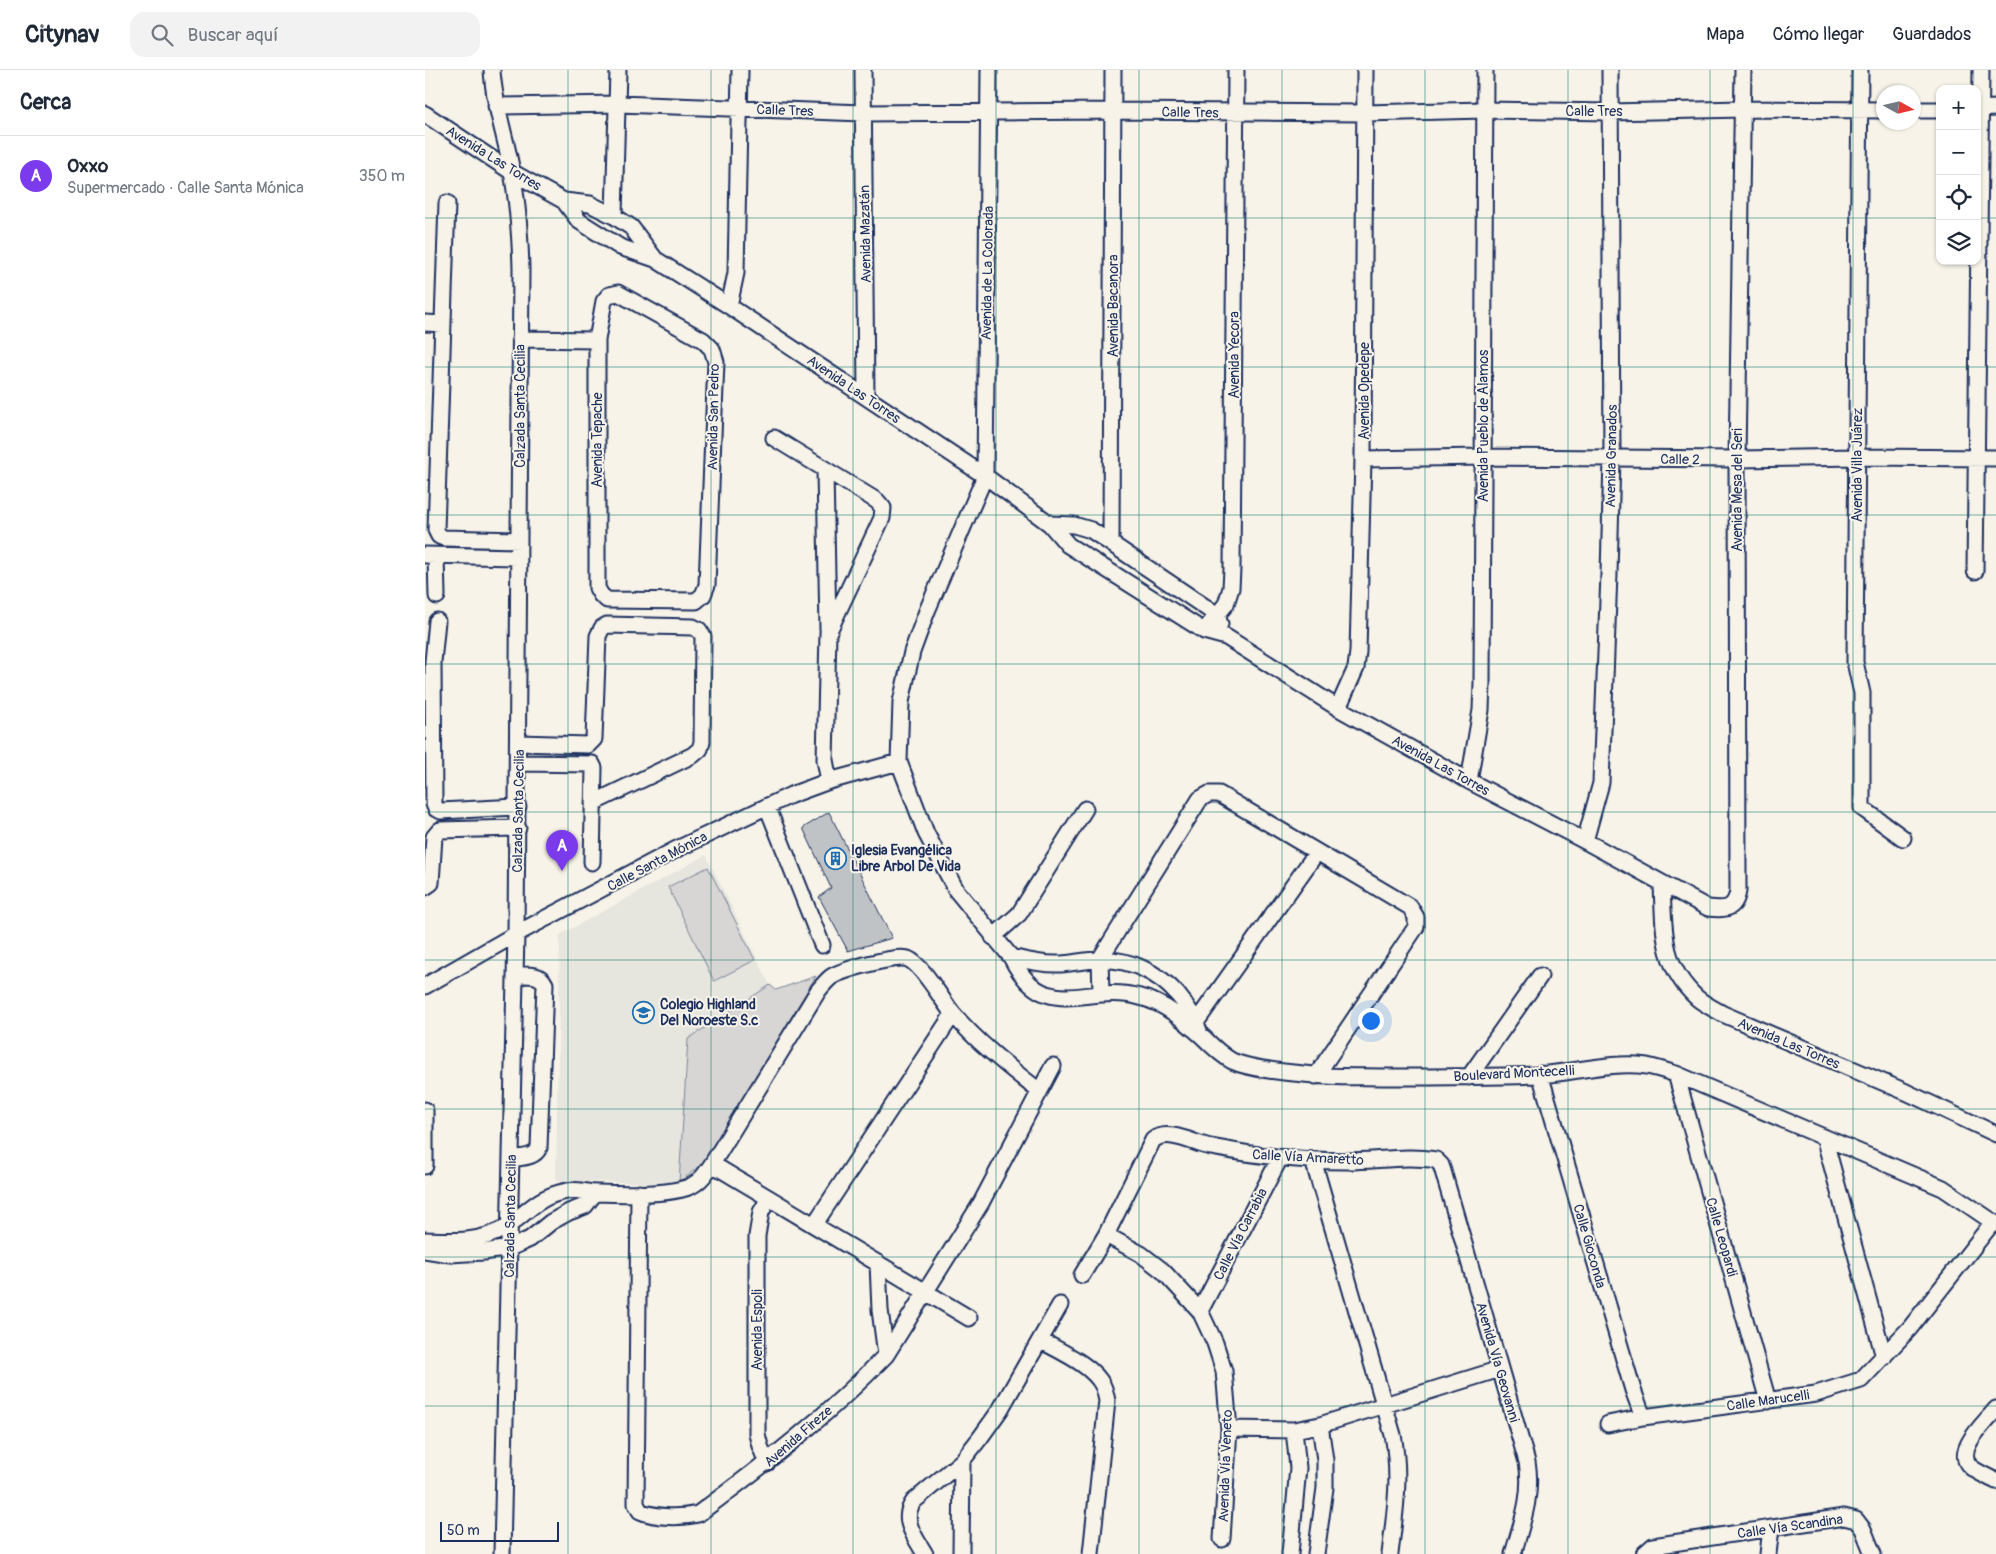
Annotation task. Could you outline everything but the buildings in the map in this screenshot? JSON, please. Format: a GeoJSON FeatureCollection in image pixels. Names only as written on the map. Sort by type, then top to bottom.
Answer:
{"type":"FeatureCollection","features":[{"type":"Feature","properties":{"kind":"street","name":"Calzada Santa Cecilia"},"geometry":{"type":"LineString","coordinates":[[493,70],[496,106],[512,172],[520,234],[519,763],[502,1554]]}},
{"type":"Feature","properties":{"kind":"street"},"geometry":{"type":"LineString","coordinates":[[614,216],[618,70]]}},
{"type":"Feature","properties":{"kind":"street"},"geometry":{"type":"LineString","coordinates":[[729,306],[737,273],[741,70]]}},
{"type":"Feature","properties":{"kind":"street","name":"Avenida Mazatán"},"geometry":{"type":"LineString","coordinates":[[863,70],[867,397]]}},
{"type":"Feature","properties":{"kind":"street","name":"Avenida de La Colorada"},"geometry":{"type":"LineString","coordinates":[[985,476],[989,70]]}},
{"type":"Feature","properties":{"kind":"street","name":"Avenida Bacanora"},"geometry":{"type":"LineString","coordinates":[[1111,543],[1113,70]]}},
{"type":"Feature","properties":{"kind":"street","name":"Avenida Yecora"},"geometry":{"type":"LineString","coordinates":[[1204,631],[1226,604],[1231,588],[1236,70]]}},
{"type":"Feature","properties":{"kind":"street","name":"Avenida Opedepe"},"geometry":{"type":"LineString","coordinates":[[1338,708],[1356,668],[1359,652],[1363,459],[1365,70]]}},
{"type":"Feature","properties":{"kind":"street","name":"Avenida Pueblo de Alamos"},"geometry":{"type":"LineString","coordinates":[[1469,781],[1481,710],[1485,70]]}},
{"type":"Feature","properties":{"kind":"street","name":"Avenida Granados"},"geometry":{"type":"LineString","coordinates":[[1585,841],[1601,783],[1612,458],[1610,70]]}},
{"type":"Feature","properties":{"kind":"street","name":"Avenida Mesa del Seri"},"geometry":{"type":"LineString","coordinates":[[1730,907],[1736,901],[1738,891],[1737,459],[1743,70]]}},
{"type":"Feature","properties":{"kind":"street","name":"Avenida Villa Juárez"},"geometry":{"type":"LineString","coordinates":[[1860,70],[1855,662],[1862,693],[1862,808],[1903,838]]}},
{"type":"Feature","properties":{"kind":"street"},"geometry":{"type":"LineString","coordinates":[[1980,85],[1981,70]]}},
{"type":"Feature","properties":{"kind":"street","name":"Calle Tres"},"geometry":{"type":"LineString","coordinates":[[496,106],[618,104],[863,113],[1114,111],[1365,113],[1485,110],[1609,112],[1743,109],[1876,110]]}},
{"type":"Feature","properties":{"kind":"street"},"geometry":{"type":"LineString","coordinates":[[1981,109],[1996,108]]}},
{"type":"Feature","properties":{"kind":"street"},"geometry":{"type":"LineString","coordinates":[[1921,110],[1936,110]]}},
{"type":"Feature","properties":{"kind":"street","name":"Avenida Las Torres"},"geometry":{"type":"LineString","coordinates":[[425,114],[512,172],[564,200],[590,204],[614,216],[631,227],[655,259]]}},
{"type":"Feature","properties":{"kind":"street"},"geometry":{"type":"LineString","coordinates":[[1975,571],[1979,130]]}},
{"type":"Feature","properties":{"kind":"street","name":"Avenida Las Torres"},"geometry":{"type":"LineString","coordinates":[[564,200],[579,221],[620,247],[655,259],[729,306],[985,476],[1050,524],[1068,545],[1204,631],[1226,637],[1338,708],[1469,781],[1585,841],[1662,884],[1708,908],[1720,910],[1730,907]]}},
{"type":"Feature","properties":{"kind":"street"},"geometry":{"type":"LineString","coordinates":[[447,203],[436,530],[439,536],[444,538],[519,540]]}},
{"type":"Feature","properties":{"kind":"street","name":"Avenida Tepache"},"geometry":{"type":"LineString","coordinates":[[601,596],[597,588],[597,340],[604,301],[609,295],[619,292]]}},
{"type":"Feature","properties":{"kind":"street","name":"Avenida San Pedro"},"geometry":{"type":"LineString","coordinates":[[601,596],[607,600],[696,600],[703,595],[707,585],[716,362],[712,349],[703,340],[619,292]]}},
{"type":"Feature","properties":{"kind":"street"},"geometry":{"type":"LineString","coordinates":[[425,324],[443,324]]}},
{"type":"Feature","properties":{"kind":"street"},"geometry":{"type":"LineString","coordinates":[[520,339],[597,340]]}},
{"type":"Feature","properties":{"kind":"street"},"geometry":{"type":"LineString","coordinates":[[774,438],[825,471],[877,501],[883,508],[882,518],[828,633]]}},
{"type":"Feature","properties":{"kind":"street","name":"Calle 2"},"geometry":{"type":"LineString","coordinates":[[1363,459],[1483,457],[1737,459],[1856,457],[1996,458]]}},
{"type":"Feature","properties":{"kind":"street"},"geometry":{"type":"LineString","coordinates":[[825,471],[828,633],[825,760],[829,781]]}},
{"type":"Feature","properties":{"kind":"street"},"geometry":{"type":"LineString","coordinates":[[899,762],[901,702],[912,652],[927,610],[985,476]]}},
{"type":"Feature","properties":{"kind":"street"},"geometry":{"type":"LineString","coordinates":[[1050,524],[1074,525],[1091,530],[1217,615],[1226,637]]}},
{"type":"Feature","properties":{"kind":"street"},"geometry":{"type":"LineString","coordinates":[[437,596],[431,555],[519,557]]}},
{"type":"Feature","properties":{"kind":"street"},"geometry":{"type":"LineString","coordinates":[[437,621],[429,662],[434,804],[436,809],[518,808]]}},
{"type":"Feature","properties":{"kind":"street"},"geometry":{"type":"LineString","coordinates":[[519,743],[592,743],[594,739],[598,636],[602,628],[607,625],[693,627],[699,630],[703,636],[703,742],[700,749],[693,756],[593,803]]}},
{"type":"Feature","properties":{"kind":"street","name":"Calle Santa Mónica"},"geometry":{"type":"LineString","coordinates":[[425,986],[516,934],[677,849],[767,806],[829,781],[899,762]]}},
{"type":"Feature","properties":{"kind":"street","name":"Boulevard Montecelli"},"geometry":{"type":"LineString","coordinates":[[899,762],[926,833],[952,882],[993,937],[1011,957],[1017,970],[1026,981],[1049,996],[1077,997],[1101,993],[1121,993],[1141,997],[1160,1004],[1178,1015],[1232,1060],[1243,1065],[1316,1076],[1469,1077],[1540,1074],[1610,1066],[1646,1066],[1676,1074],[1943,1188],[1994,1223]]}},
{"type":"Feature","properties":{"kind":"street"},"geometry":{"type":"LineString","coordinates":[[519,763],[592,764],[594,768],[592,862]]}},
{"type":"Feature","properties":{"kind":"street"},"geometry":{"type":"LineString","coordinates":[[1101,993],[1101,960],[1200,799],[1209,794],[1219,794],[1410,907],[1416,917],[1416,927],[1316,1076]]}},
{"type":"Feature","properties":{"kind":"street"},"geometry":{"type":"LineString","coordinates":[[767,806],[822,945]]}},
{"type":"Feature","properties":{"kind":"street"},"geometry":{"type":"LineString","coordinates":[[993,937],[1019,914],[1085,809]]}},
{"type":"Feature","properties":{"kind":"street"},"geometry":{"type":"LineString","coordinates":[[425,888],[431,883],[435,837],[441,830],[518,828]]}},
{"type":"Feature","properties":{"kind":"street"},"geometry":{"type":"LineString","coordinates":[[1196,1029],[1317,852]]}},
{"type":"Feature","properties":{"kind":"street","name":"Avenida Las Torres"},"geometry":{"type":"LineString","coordinates":[[1662,884],[1664,932],[1669,959],[1681,980],[1697,998],[1723,1014],[1906,1092],[1996,1134]]}},
{"type":"Feature","properties":{"kind":"street","name":"Boulevard Montecelli"},"geometry":{"type":"LineString","coordinates":[[1011,957],[1027,961],[1059,964],[1101,960],[1125,962],[1149,971],[1169,986],[1185,1004],[1196,1029]]}},
{"type":"Feature","properties":{"kind":"street"},"geometry":{"type":"LineString","coordinates":[[425,1240],[475,1240],[489,1236],[510,1224],[533,1205],[549,1196],[568,1191],[639,1193],[678,1190],[692,1185],[702,1178],[712,1164],[818,990],[831,978],[847,970],[895,958],[907,958],[917,966],[953,1014],[986,1048],[1039,1091]]}},
{"type":"Feature","properties":{"kind":"street"},"geometry":{"type":"LineString","coordinates":[[511,1158],[532,1156],[539,1148],[545,984],[542,978],[538,976],[515,975]]}},
{"type":"Feature","properties":{"kind":"street"},"geometry":{"type":"LineString","coordinates":[[1469,1077],[1540,976]]}},
{"type":"Feature","properties":{"kind":"street"},"geometry":{"type":"LineString","coordinates":[[814,1225],[953,1014]]}},
{"type":"Feature","properties":{"kind":"street","name":"Avenida Fireze"},"geometry":{"type":"LineString","coordinates":[[639,1193],[636,1504],[640,1511],[648,1515],[688,1516],[698,1514],[767,1463],[859,1383],[886,1355],[981,1203],[1053,1066]]}},
{"type":"Feature","properties":{"kind":"street","name":"Calle Gioconda"},"geometry":{"type":"LineString","coordinates":[[1540,1074],[1633,1390],[1643,1417]]}},
{"type":"Feature","properties":{"kind":"street","name":"Calle Leopardi"},"geometry":{"type":"LineString","coordinates":[[1676,1074],[1768,1400]]}},
{"type":"Feature","properties":{"kind":"street"},"geometry":{"type":"LineString","coordinates":[[425,1110],[425,1166]]}},
{"type":"Feature","properties":{"kind":"street","name":"Calle Vía Amaretto"},"geometry":{"type":"LineString","coordinates":[[1106,1235],[1153,1140],[1159,1135],[1169,1135],[1205,1146],[1245,1154],[1280,1158],[1348,1161],[1429,1159],[1436,1160],[1441,1165],[1443,1171]]}},
{"type":"Feature","properties":{"kind":"street"},"geometry":{"type":"LineString","coordinates":[[1823,1137],[1883,1357]]}},
{"type":"Feature","properties":{"kind":"street","name":"Calle Vía Carrabia"},"geometry":{"type":"LineString","coordinates":[[1200,1311],[1280,1158]]}},
{"type":"Feature","properties":{"kind":"street"},"geometry":{"type":"LineString","coordinates":[[1313,1160],[1393,1435],[1398,1460],[1398,1487],[1390,1554]]}},
{"type":"Feature","properties":{"kind":"street"},"geometry":{"type":"LineString","coordinates":[[712,1164],[969,1318]]}},
{"type":"Feature","properties":{"kind":"street","name":"Avenida Vía Geovanni"},"geometry":{"type":"LineString","coordinates":[[1443,1171],[1530,1478],[1527,1507],[1513,1554]]}},
{"type":"Feature","properties":{"kind":"street"},"geometry":{"type":"LineString","coordinates":[[425,1250],[450,1254],[510,1248],[530,1239],[551,1222],[585,1206],[595,1193]]}},
{"type":"Feature","properties":{"kind":"street","name":"Avenida Espoli"},"geometry":{"type":"LineString","coordinates":[[767,1463],[759,1446],[757,1434],[757,1236],[761,1212],[769,1198]]}},
{"type":"Feature","properties":{"kind":"street","name":"Calle Marucelli"},"geometry":{"type":"LineString","coordinates":[[1609,1424],[1643,1417],[1816,1394],[1861,1380],[1910,1328],[1994,1223]]}},
{"type":"Feature","properties":{"kind":"street"},"geometry":{"type":"LineString","coordinates":[[1082,1276],[1106,1235]]}},
{"type":"Feature","properties":{"kind":"street","name":"Avenida Vía Veneto"},"geometry":{"type":"LineString","coordinates":[[1106,1235],[1141,1254],[1163,1271],[1200,1311],[1215,1343],[1224,1371],[1229,1429],[1222,1539]]}},
{"type":"Feature","properties":{"kind":"street"},"geometry":{"type":"LineString","coordinates":[[878,1263],[880,1310],[886,1355]]}},
{"type":"Feature","properties":{"kind":"street"},"geometry":{"type":"LineString","coordinates":[[925,1554],[907,1522],[909,1508],[914,1501],[962,1461],[1000,1410],[1060,1305]]}},
{"type":"Feature","properties":{"kind":"street"},"geometry":{"type":"LineString","coordinates":[[1040,1340],[1079,1362],[1095,1375],[1103,1385],[1107,1401],[1091,1554]]}},
{"type":"Feature","properties":{"kind":"street"},"geometry":{"type":"LineString","coordinates":[[1229,1429],[1294,1430],[1320,1426],[1500,1369]]}},
{"type":"Feature","properties":{"kind":"street"},"geometry":{"type":"LineString","coordinates":[[1996,1409],[1967,1444],[1965,1456],[1970,1467],[1996,1481]]}},
{"type":"Feature","properties":{"kind":"street"},"geometry":{"type":"LineString","coordinates":[[1316,1554],[1325,1488],[1325,1460],[1320,1426]]}},
{"type":"Feature","properties":{"kind":"street"},"geometry":{"type":"LineString","coordinates":[[1290,1554],[1298,1468],[1294,1430]]}},
{"type":"Feature","properties":{"kind":"street"},"geometry":{"type":"LineString","coordinates":[[961,1554],[962,1461]]}},
{"type":"Feature","properties":{"kind":"street","name":"Calle Vía Scandina"},"geometry":{"type":"LineString","coordinates":[[1648,1550],[1843,1517],[1856,1520],[1863,1529],[1873,1554]]}},
{"type":"Feature","properties":{"kind":"street"},"geometry":{"type":"LineString","coordinates":[[1767,1554],[1771,1528]]}},
{"type":"Feature","properties":{"kind":"shaded area","name":"Colegio Highland Del Noroeste S.c"},"geometry":{"type":"Polygon","coordinates":[[[706,855],[770,985],[688,1039],[679,1183],[556,1181],[560,935],[706,855]]]}},
{"type":"Feature","properties":{"kind":"shaded area"},"geometry":{"type":"Polygon","coordinates":[[[708,867],[755,960],[714,981],[668,887],[708,867]]]}},
{"type":"Feature","properties":{"kind":"shaded area"},"geometry":{"type":"Polygon","coordinates":[[[816,976],[705,1161],[679,1183],[688,1039],[770,985],[776,990],[816,976]]]}},
{"type":"Feature","properties":{"kind":"place","name":"Iglesia Evangélica Libre Arbol De Vida"},"geometry":{"type":"Point","coordinates":[835,858]}},
{"type":"Feature","properties":{"kind":"place","name":"Oxxo"},"geometry":{"type":"Point","coordinates":[562,871]}},
{"type":"Feature","properties":{"kind":"place","name":"Colegio Highland Del Noroeste S.c"},"geometry":{"type":"Point","coordinates":[644,1012]}}]}
